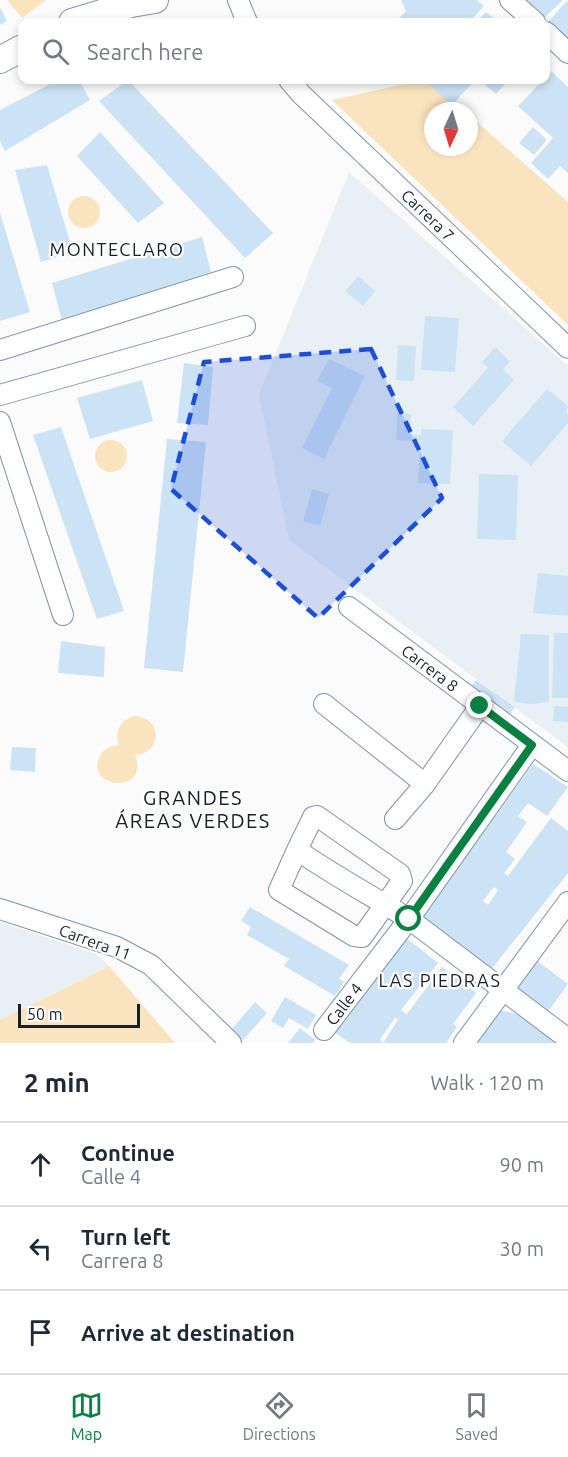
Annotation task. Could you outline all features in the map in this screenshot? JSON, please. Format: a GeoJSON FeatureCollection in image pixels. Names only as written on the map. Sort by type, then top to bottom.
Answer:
{"type":"FeatureCollection","features":[{"type":"Feature","properties":{"kind":"main road"},"geometry":{"type":"LineString","coordinates":[[85,18],[131,4],[154,0]]}},
{"type":"Feature","properties":{"kind":"main road"},"geometry":{"type":"LineString","coordinates":[[0,60],[18,50]]}},
{"type":"Feature","properties":{"kind":"street"},"geometry":{"type":"LineString","coordinates":[[238,0],[245,18]]}},
{"type":"Feature","properties":{"kind":"street"},"geometry":{"type":"LineString","coordinates":[[510,0],[530,18]]}},
{"type":"Feature","properties":{"kind":"street"},"geometry":{"type":"LineString","coordinates":[[550,36],[568,53]]}},
{"type":"Feature","properties":{"kind":"street","name":"Carrera 7"},"geometry":{"type":"LineString","coordinates":[[292,84],[568,348]]}},
{"type":"Feature","properties":{"kind":"street"},"geometry":{"type":"LineString","coordinates":[[0,350],[233,277]]}},
{"type":"Feature","properties":{"kind":"street"},"geometry":{"type":"LineString","coordinates":[[0,395],[245,326]]}},
{"type":"Feature","properties":{"kind":"street"},"geometry":{"type":"LineString","coordinates":[[0,422],[63,615]]}},
{"type":"Feature","properties":{"kind":"street","name":"Carrera 8"},"geometry":{"type":"LineString","coordinates":[[349,607],[568,771]]}},
{"type":"Feature","properties":{"kind":"street"},"geometry":{"type":"LineString","coordinates":[[324,704],[424,784]]}},
{"type":"Feature","properties":{"kind":"street"},"geometry":{"type":"LineString","coordinates":[[395,819],[424,784],[480,706]]}},
{"type":"Feature","properties":{"kind":"street","name":"Calle 4"},"geometry":{"type":"LineString","coordinates":[[324,1030],[409,919],[532,745]]}},
{"type":"Feature","properties":{"kind":"street"},"geometry":{"type":"LineString","coordinates":[[317,816],[400,874],[402,881],[385,904],[362,937],[354,936],[279,890],[313,817],[317,816]]}},
{"type":"Feature","properties":{"kind":"street"},"geometry":{"type":"LineString","coordinates":[[297,850],[409,919],[568,1039]]}},
{"type":"Feature","properties":{"kind":"street"},"geometry":{"type":"LineString","coordinates":[[464,1043],[568,902]]}},
{"type":"Feature","properties":{"kind":"street","name":"Carrera 11"},"geometry":{"type":"LineString","coordinates":[[0,909],[117,947],[152,965],[231,1043]]}},
{"type":"Feature","properties":{"kind":"highlighted area"},"geometry":{"type":"Polygon","coordinates":[[[371,349],[442,498],[318,618],[171,489],[204,362],[371,349]]]}},
{"type":"Feature","properties":{"kind":"shaded area"},"geometry":{"type":"Polygon","coordinates":[[[7,0],[46,0],[22,18],[7,0]]]}},
{"type":"Feature","properties":{"kind":"shaded area"},"geometry":{"type":"Polygon","coordinates":[[[405,84],[434,84],[455,102],[424,102],[424,156],[478,156],[478,123],[568,202],[568,325],[332,100],[405,84]]]}},
{"type":"Feature","properties":{"kind":"shaded area"},"geometry":{"type":"Polygon","coordinates":[[[349,172],[568,366],[568,747],[289,540],[259,395],[349,172]]]}},
{"type":"Feature","properties":{"kind":"shaded area"},"geometry":{"type":"Polygon","coordinates":[[[84,196],[95,201],[100,212],[95,223],[84,228],[73,223],[68,212],[73,201],[84,196]]]}},
{"type":"Feature","properties":{"kind":"shaded area"},"geometry":{"type":"Polygon","coordinates":[[[111,440],[122,445],[127,456],[122,467],[111,472],[100,467],[95,456],[100,445],[111,440]]]}},
{"type":"Feature","properties":{"kind":"shaded area"},"geometry":{"type":"Polygon","coordinates":[[[135,716],[151,723],[155,729],[155,742],[144,753],[135,755],[137,768],[134,777],[126,782],[108,781],[97,767],[100,756],[108,748],[119,745],[117,735],[119,727],[125,720],[135,716]]]}},
{"type":"Feature","properties":{"kind":"shaded area"},"geometry":{"type":"Polygon","coordinates":[[[0,922],[96,954],[109,966],[0,1020],[0,922]]]}},
{"type":"Feature","properties":{"kind":"shaded area"},"geometry":{"type":"Polygon","coordinates":[[[109,966],[175,1043],[0,1043],[0,1020],[109,966]]]}},
{"type":"Feature","properties":{"kind":"building"},"geometry":{"type":"Polygon","coordinates":[[[401,0],[477,0],[484,6],[473,18],[400,18],[406,11],[401,0]]]}},
{"type":"Feature","properties":{"kind":"building"},"geometry":{"type":"Polygon","coordinates":[[[518,0],[563,0],[542,18],[518,0]]]}},
{"type":"Feature","properties":{"kind":"building"},"geometry":{"type":"Polygon","coordinates":[[[567,1],[568,42],[550,26],[550,20],[567,1]]]}},
{"type":"Feature","properties":{"kind":"building"},"geometry":{"type":"Polygon","coordinates":[[[0,7],[7,21],[0,25],[0,7]]]}},
{"type":"Feature","properties":{"kind":"building"},"geometry":{"type":"Polygon","coordinates":[[[486,12],[493,18],[480,18],[486,12]]]}},
{"type":"Feature","properties":{"kind":"building"},"geometry":{"type":"Polygon","coordinates":[[[550,72],[568,87],[568,173],[560,166],[548,179],[531,163],[553,138],[518,106],[539,84],[550,84],[550,72]]]}},
{"type":"Feature","properties":{"kind":"building"},"geometry":{"type":"Polygon","coordinates":[[[50,84],[81,84],[90,100],[5,151],[0,141],[0,110],[50,84]]]}},
{"type":"Feature","properties":{"kind":"building"},"geometry":{"type":"Polygon","coordinates":[[[122,84],[132,84],[273,233],[245,258],[99,101],[122,84]]]}},
{"type":"Feature","properties":{"kind":"building"},"geometry":{"type":"Polygon","coordinates":[[[428,84],[471,84],[455,102],[449,102],[428,84]]]}},
{"type":"Feature","properties":{"kind":"building"},"geometry":{"type":"Polygon","coordinates":[[[486,84],[505,84],[496,94],[486,84]]]}},
{"type":"Feature","properties":{"kind":"building"},"geometry":{"type":"Polygon","coordinates":[[[533,127],[547,140],[534,155],[519,143],[533,127]]]}},
{"type":"Feature","properties":{"kind":"building"},"geometry":{"type":"Polygon","coordinates":[[[100,132],[164,203],[138,223],[77,156],[100,132]]]}},
{"type":"Feature","properties":{"kind":"building"},"geometry":{"type":"Polygon","coordinates":[[[47,165],[73,252],[41,262],[15,170],[47,165]]]}},
{"type":"Feature","properties":{"kind":"building"},"geometry":{"type":"Polygon","coordinates":[[[0,213],[30,312],[0,321],[0,213]]]}},
{"type":"Feature","properties":{"kind":"building"},"geometry":{"type":"Polygon","coordinates":[[[202,237],[211,272],[62,321],[52,283],[202,237]]]}},
{"type":"Feature","properties":{"kind":"building"},"geometry":{"type":"Polygon","coordinates":[[[358,276],[375,291],[363,306],[345,291],[358,276]]]}},
{"type":"Feature","properties":{"kind":"building"},"geometry":{"type":"Polygon","coordinates":[[[425,316],[459,318],[455,372],[421,370],[425,316]]]}},
{"type":"Feature","properties":{"kind":"building"},"geometry":{"type":"Polygon","coordinates":[[[398,345],[416,346],[414,381],[396,380],[398,345]]]}},
{"type":"Feature","properties":{"kind":"building"},"geometry":{"type":"Polygon","coordinates":[[[495,347],[510,361],[503,369],[514,380],[473,426],[453,407],[488,368],[482,362],[495,347]]]}},
{"type":"Feature","properties":{"kind":"building"},"geometry":{"type":"Polygon","coordinates":[[[329,359],[365,376],[324,459],[302,448],[332,388],[317,381],[329,359]]]}},
{"type":"Feature","properties":{"kind":"building"},"geometry":{"type":"Polygon","coordinates":[[[184,363],[213,367],[208,425],[177,423],[184,363]]]}},
{"type":"Feature","properties":{"kind":"building"},"geometry":{"type":"Polygon","coordinates":[[[142,380],[153,421],[90,439],[77,398],[142,380]]]}},
{"type":"Feature","properties":{"kind":"building"},"geometry":{"type":"Polygon","coordinates":[[[547,389],[568,406],[566,413],[568,423],[531,466],[502,441],[547,389]]]}},
{"type":"Feature","properties":{"kind":"building"},"geometry":{"type":"Polygon","coordinates":[[[397,413],[411,414],[410,435],[421,435],[421,429],[453,430],[450,484],[418,483],[420,441],[396,440],[397,413]]]}},
{"type":"Feature","properties":{"kind":"building"},"geometry":{"type":"Polygon","coordinates":[[[61,427],[124,611],[97,619],[33,435],[61,427]]]}},
{"type":"Feature","properties":{"kind":"building"},"geometry":{"type":"Polygon","coordinates":[[[167,439],[206,442],[183,672],[144,668],[167,439]]]}},
{"type":"Feature","properties":{"kind":"building"},"geometry":{"type":"Polygon","coordinates":[[[479,474],[518,475],[516,540],[477,539],[479,474]]]}},
{"type":"Feature","properties":{"kind":"building"},"geometry":{"type":"Polygon","coordinates":[[[312,489],[329,494],[320,526],[303,521],[312,489]]]}},
{"type":"Feature","properties":{"kind":"building"},"geometry":{"type":"Polygon","coordinates":[[[538,573],[568,576],[568,616],[533,613],[538,573]]]}},
{"type":"Feature","properties":{"kind":"building"},"geometry":{"type":"Polygon","coordinates":[[[554,633],[568,633],[568,698],[552,698],[554,633]]]}},
{"type":"Feature","properties":{"kind":"building"},"geometry":{"type":"Polygon","coordinates":[[[521,634],[549,635],[549,702],[531,704],[514,702],[521,634]]]}},
{"type":"Feature","properties":{"kind":"building"},"geometry":{"type":"Polygon","coordinates":[[[61,641],[105,647],[104,677],[58,673],[61,641]]]}},
{"type":"Feature","properties":{"kind":"building"},"geometry":{"type":"Polygon","coordinates":[[[476,680],[515,707],[507,718],[468,691],[476,680]]]}},
{"type":"Feature","properties":{"kind":"building"},"geometry":{"type":"Polygon","coordinates":[[[554,706],[568,707],[568,722],[553,721],[554,706]]]}},
{"type":"Feature","properties":{"kind":"building"},"geometry":{"type":"Polygon","coordinates":[[[12,747],[36,748],[35,772],[10,770],[12,747]]]}},
{"type":"Feature","properties":{"kind":"building"},"geometry":{"type":"Polygon","coordinates":[[[533,764],[568,787],[547,816],[528,803],[518,816],[527,822],[506,852],[515,859],[504,873],[508,876],[551,818],[568,831],[568,873],[490,971],[416,918],[483,827],[486,829],[533,764]],[[494,887],[483,901],[488,905],[498,890],[494,887]]]}},
{"type":"Feature","properties":{"kind":"building"},"geometry":{"type":"Polygon","coordinates":[[[250,907],[349,965],[339,979],[344,982],[335,996],[284,966],[289,959],[247,935],[251,927],[241,921],[250,907]]]}},
{"type":"Feature","properties":{"kind":"building"},"geometry":{"type":"Polygon","coordinates":[[[405,937],[438,963],[401,1010],[407,1014],[442,967],[476,993],[453,1024],[457,1027],[446,1043],[383,1043],[350,1043],[334,1032],[405,937]],[[395,1018],[380,1039],[383,1043],[398,1020],[395,1018]]]}},
{"type":"Feature","properties":{"kind":"building"},"geometry":{"type":"Polygon","coordinates":[[[536,960],[568,984],[544,1017],[511,993],[536,960]]]}},
{"type":"Feature","properties":{"kind":"building"},"geometry":{"type":"Polygon","coordinates":[[[285,997],[316,1015],[308,1029],[289,1018],[283,1028],[271,1021],[285,997]]]}},
{"type":"Feature","properties":{"kind":"building"},"geometry":{"type":"Polygon","coordinates":[[[255,1002],[267,1013],[243,1040],[231,1030],[255,1002]]]}},
{"type":"Feature","properties":{"kind":"building"},"geometry":{"type":"Polygon","coordinates":[[[497,1009],[542,1021],[568,1043],[472,1043],[497,1009]]]}},
{"type":"Feature","properties":{"kind":"building"},"geometry":{"type":"Polygon","coordinates":[[[300,1028],[315,1040],[313,1043],[288,1043],[300,1028]]]}},
{"type":"Feature","properties":{"kind":"district","name":"MONTECLARO"},"geometry":{"type":"Point","coordinates":[117,250]}},
{"type":"Feature","properties":{"kind":"district","name":"GRANDES ÁREAS VERDES"},"geometry":{"type":"Point","coordinates":[193,810]}},
{"type":"Feature","properties":{"kind":"district","name":"LAS PIEDRAS"},"geometry":{"type":"Point","coordinates":[440,981]}},
{"type":"Feature","properties":{"kind":"route"},"geometry":{"type":"LineString","coordinates":[[409,919],[532,745],[480,706]]}}]}
